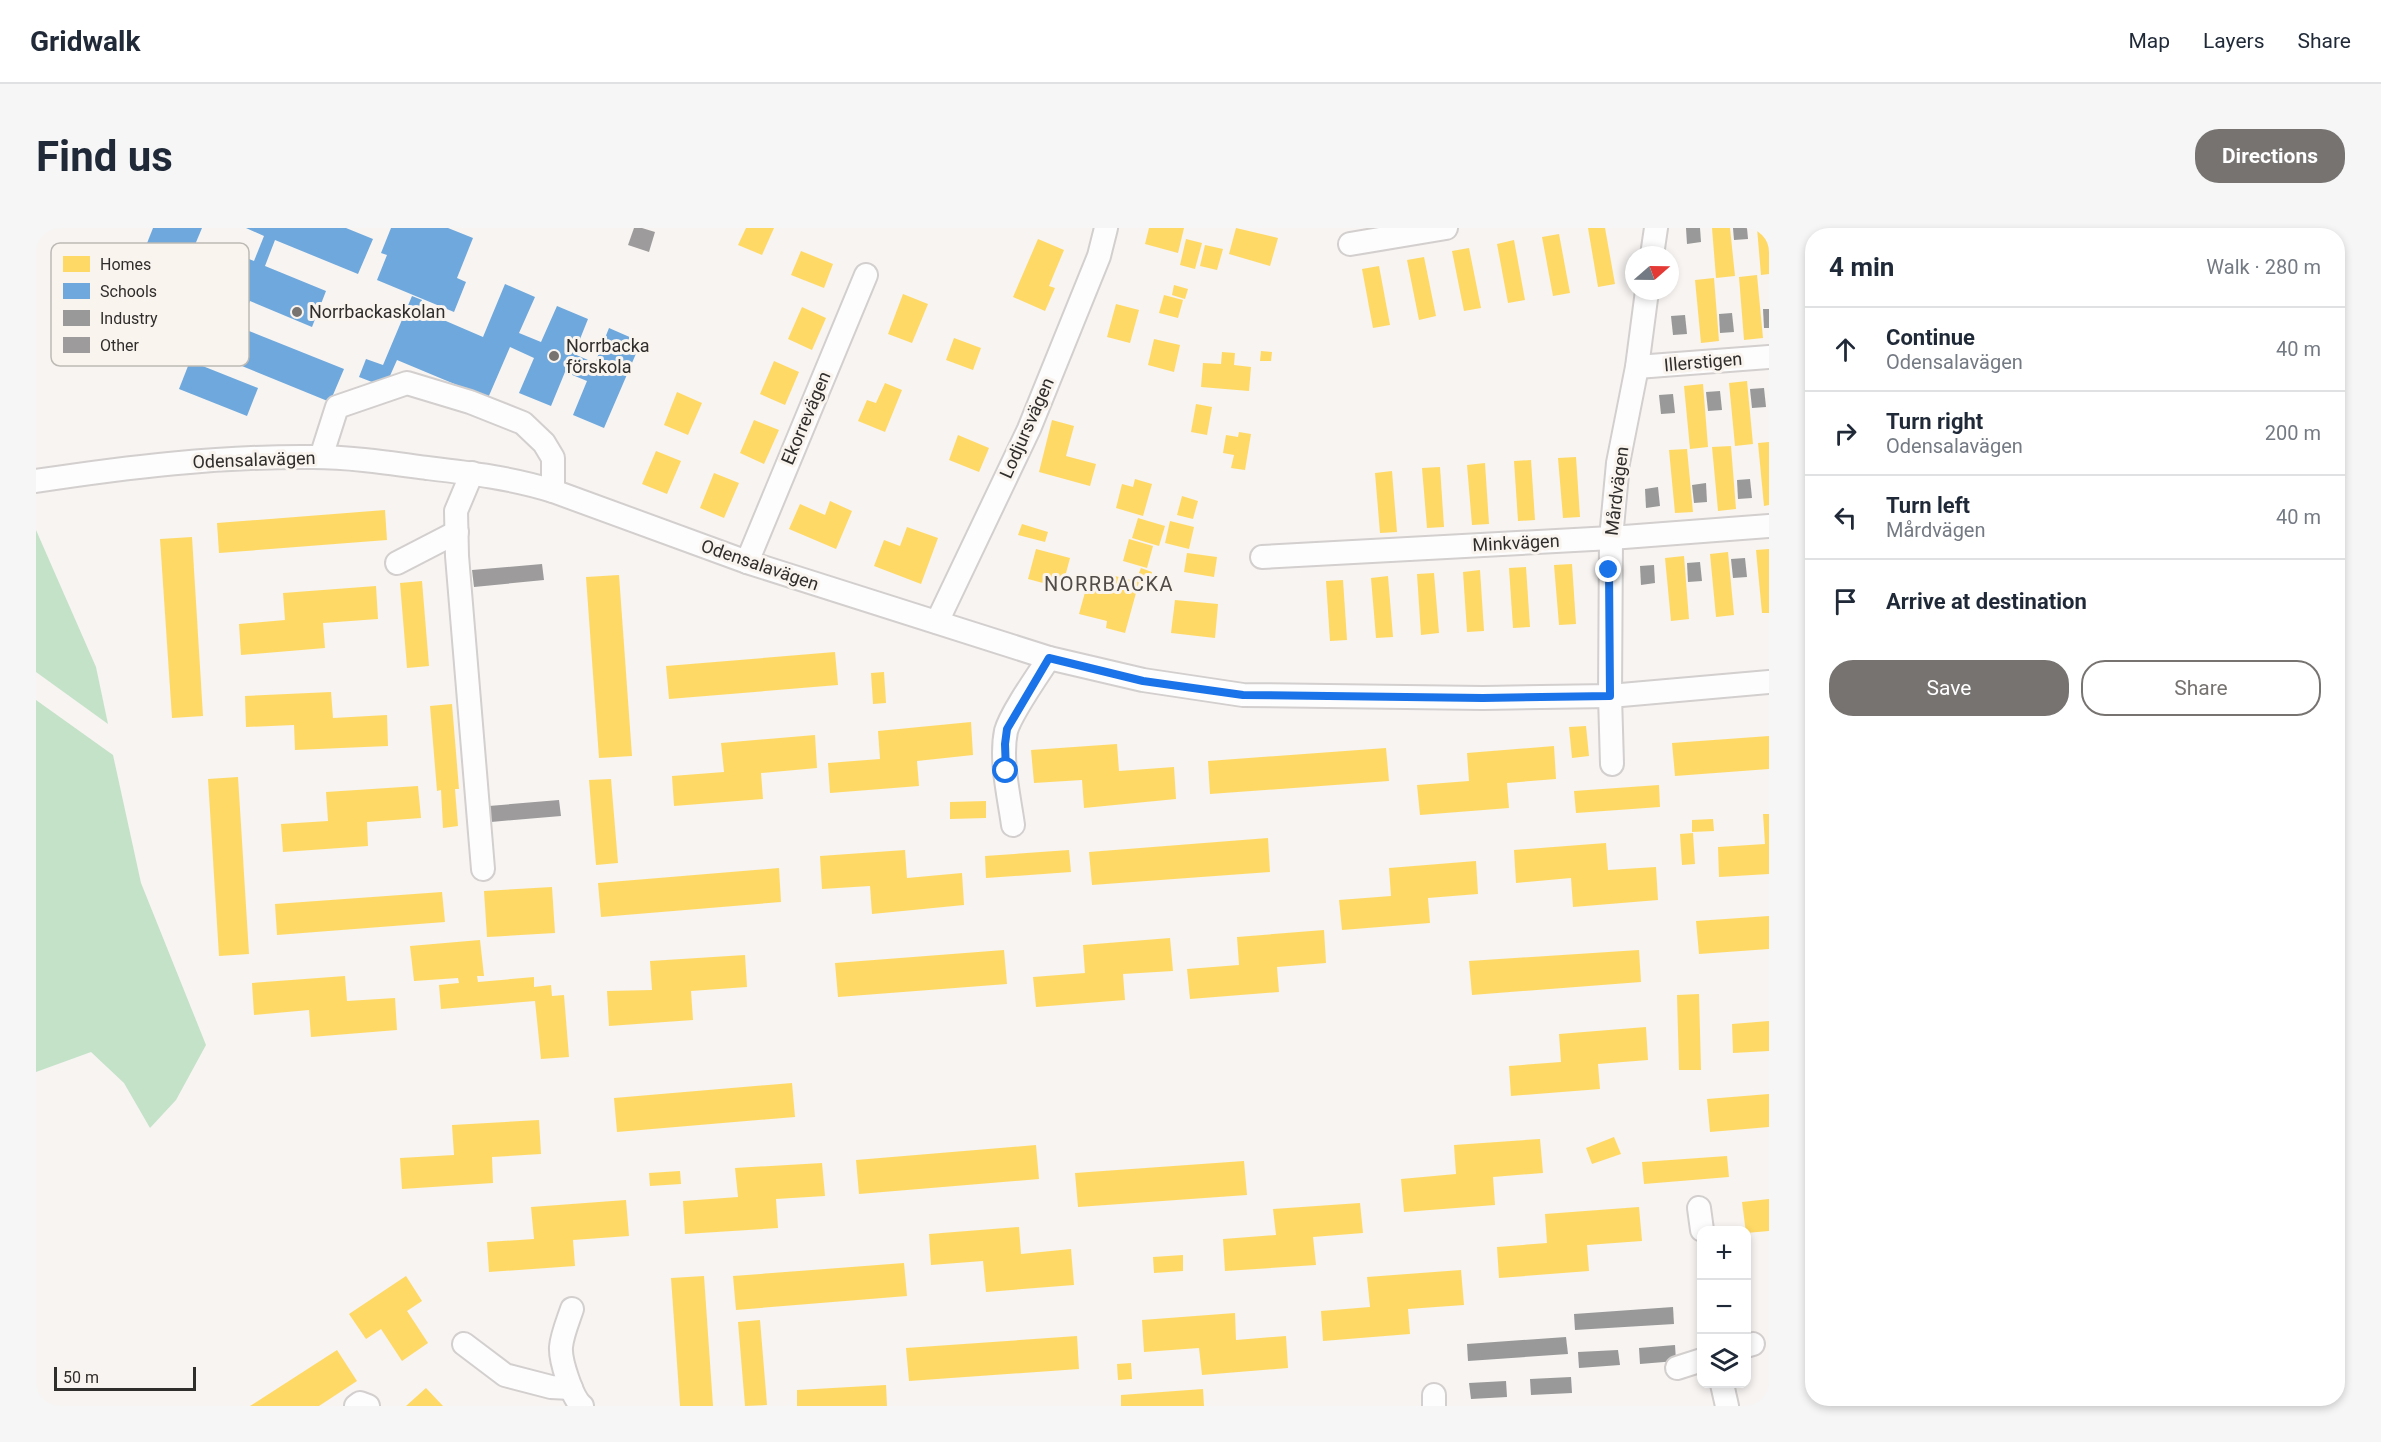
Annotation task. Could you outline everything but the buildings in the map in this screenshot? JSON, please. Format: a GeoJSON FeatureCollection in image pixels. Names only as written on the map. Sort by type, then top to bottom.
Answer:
{"type":"FeatureCollection","features":[{"type":"Feature","properties":{"kind":"street","name":"Lodjursvägen"},"geometry":{"type":"LineString","coordinates":[[937,622],[1029,429],[1099,256],[1106,228]]}},
{"type":"Feature","properties":{"kind":"street"},"geometry":{"type":"LineString","coordinates":[[1350,244],[1446,228]]}},
{"type":"Feature","properties":{"kind":"street"},"geometry":{"type":"LineString","coordinates":[[1653,246],[1656,228]]}},
{"type":"Feature","properties":{"kind":"street","name":"Ekorrevägen"},"geometry":{"type":"LineString","coordinates":[[747,562],[866,275]]}},
{"type":"Feature","properties":{"kind":"street","name":"Mårdvägen"},"geometry":{"type":"LineString","coordinates":[[1612,764],[1611,538],[1618,463],[1637,367],[1646,300]]}},
{"type":"Feature","properties":{"kind":"street","name":"Illerstigen"},"geometry":{"type":"LineString","coordinates":[[1637,367],[1769,357]]}},
{"type":"Feature","properties":{"kind":"street"},"geometry":{"type":"LineString","coordinates":[[321,457],[337,407],[407,383],[470,402],[523,423],[544,443],[553,458],[553,491]]}},
{"type":"Feature","properties":{"kind":"street","name":"Odensalavägen"},"geometry":{"type":"LineString","coordinates":[[36,480],[135,466],[321,457],[472,473],[553,491],[747,562],[1049,658],[1143,681],[1243,695],[1483,698],[1610,696],[1769,682]]}},
{"type":"Feature","properties":{"kind":"street"},"geometry":{"type":"LineString","coordinates":[[472,473],[456,511],[483,869]]}},
{"type":"Feature","properties":{"kind":"street","name":"Minkvägen"},"geometry":{"type":"LineString","coordinates":[[1262,557],[1611,538],[1769,526]]}},
{"type":"Feature","properties":{"kind":"street"},"geometry":{"type":"LineString","coordinates":[[398,563],[457,532]]}},
{"type":"Feature","properties":{"kind":"street"},"geometry":{"type":"LineString","coordinates":[[1013,825],[1006,771],[1007,729],[1049,658]]}},
{"type":"Feature","properties":{"kind":"street"},"geometry":{"type":"LineString","coordinates":[[1699,1208],[1701,1226]]}},
{"type":"Feature","properties":{"kind":"street"},"geometry":{"type":"LineString","coordinates":[[572,1309],[560,1349],[576,1397]]}},
{"type":"Feature","properties":{"kind":"street"},"geometry":{"type":"LineString","coordinates":[[464,1344],[505,1375],[576,1397]]}},
{"type":"Feature","properties":{"kind":"street"},"geometry":{"type":"LineString","coordinates":[[1677,1368],[1697,1361]]}},
{"type":"Feature","properties":{"kind":"street"},"geometry":{"type":"LineString","coordinates":[[1723,1388],[1727,1406]]}},
{"type":"Feature","properties":{"kind":"street"},"geometry":{"type":"LineString","coordinates":[[356,1406],[360,1403],[368,1406]]}},
{"type":"Feature","properties":{"kind":"green space"},"geometry":{"type":"Polygon","coordinates":[[[36,530],[96,667],[108,724],[36,672],[36,530]]]}},
{"type":"Feature","properties":{"kind":"green space"},"geometry":{"type":"Polygon","coordinates":[[[36,700],[113,755],[141,883],[206,1045],[176,1100],[150,1128],[124,1083],[91,1052],[36,1072],[36,700]]]}},
{"type":"Feature","properties":{"kind":"place","name":"Norrbackaskolan"},"geometry":{"type":"Point","coordinates":[297,312]}},
{"type":"Feature","properties":{"kind":"place","name":"Norrbacka förskola"},"geometry":{"type":"Point","coordinates":[554,356]}},
{"type":"Feature","properties":{"kind":"district","name":"NORRBACKA"},"geometry":{"type":"Point","coordinates":[1109,584]}},
{"type":"Feature","properties":{"kind":"route"},"geometry":{"type":"LineString","coordinates":[[1006,771],[1007,729],[1032,683],[1049,658],[1143,681],[1243,695],[1483,698],[1610,696],[1609,570]]}}]}
